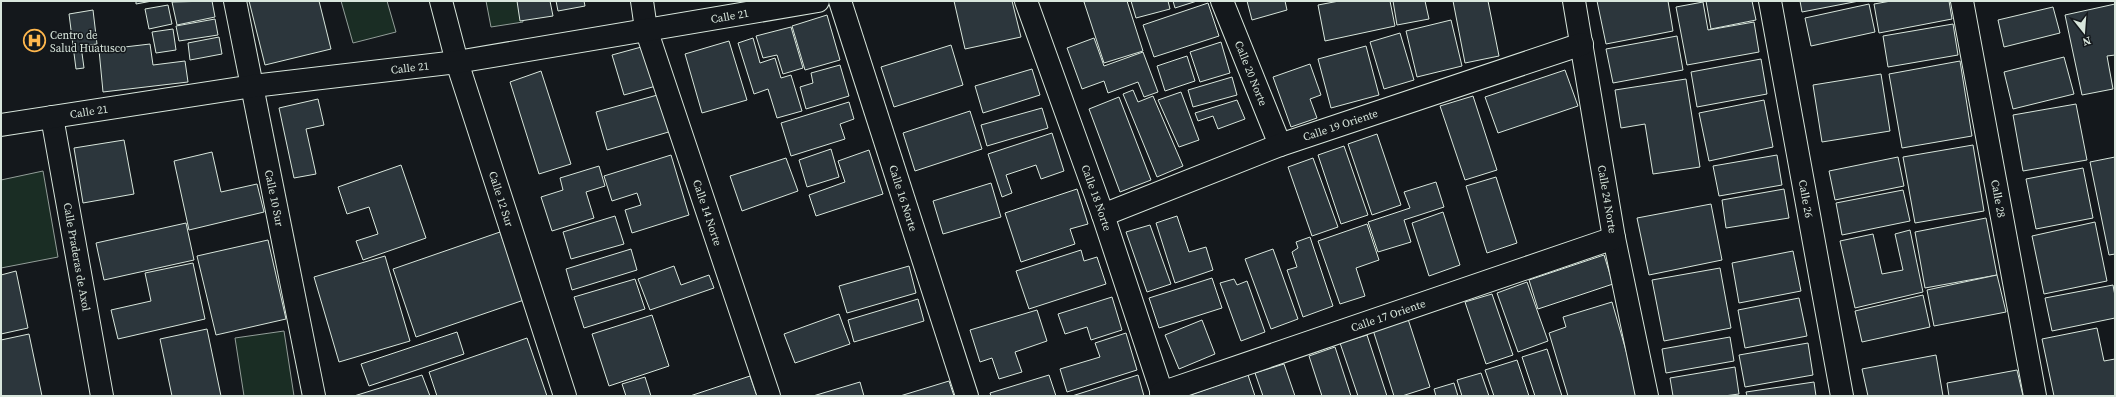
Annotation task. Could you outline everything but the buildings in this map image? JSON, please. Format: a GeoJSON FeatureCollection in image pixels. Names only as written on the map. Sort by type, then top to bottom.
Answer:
{"type":"FeatureCollection","features":[{"type":"Feature","properties":{"kind":"street","name":"Calle 10 Sur"},"geometry":{"type":"LineString","coordinates":[[235,1],[314,396]]}},
{"type":"Feature","properties":{"kind":"street","name":"Calle 14 Norte"},"geometry":{"type":"LineString","coordinates":[[642,1],[646,30],[769,396]]}},
{"type":"Feature","properties":{"kind":"street","name":"Calle 21"},"geometry":{"type":"LineString","coordinates":[[1,125],[253,86],[457,62],[818,1]]}},
{"type":"Feature","properties":{"kind":"street","name":"Calle 16 Norte"},"geometry":{"type":"LineString","coordinates":[[840,1],[967,396]]}},
{"type":"Feature","properties":{"kind":"street","name":"Calle 18 Norte"},"geometry":{"type":"LineString","coordinates":[[1026,1],[1103,216],[1162,394]]}},
{"type":"Feature","properties":{"kind":"street","name":"Calle 20 Norte"},"geometry":{"type":"LineString","coordinates":[[1222,1],[1280,145]]}},
{"type":"Feature","properties":{"kind":"street","name":"Calle 24 Norte"},"geometry":{"type":"LineString","coordinates":[[1574,1],[1614,238],[1647,396]]}},
{"type":"Feature","properties":{"kind":"street","name":"Calle 26"},"geometry":{"type":"LineString","coordinates":[[1770,1],[1842,396]]}},
{"type":"Feature","properties":{"kind":"street","name":"Calle 28"},"geometry":{"type":"LineString","coordinates":[[1962,1],[2035,396]]}},
{"type":"Feature","properties":{"kind":"street","name":"Calle 12 Sur"},"geometry":{"type":"LineString","coordinates":[[440,3],[457,62],[565,396]]}},
{"type":"Feature","properties":{"kind":"street","name":"Calle 19 Oriente"},"geometry":{"type":"LineString","coordinates":[[1103,216],[1280,145],[1582,44]]}},
{"type":"Feature","properties":{"kind":"street","name":"Calle Praderas de Axol"},"geometry":{"type":"LineString","coordinates":[[52,117],[102,396]]}},
{"type":"Feature","properties":{"kind":"street","name":"Calle 17 Oriente"},"geometry":{"type":"LineString","coordinates":[[1162,394],[1614,238]]}},
{"type":"Feature","properties":{"kind":"green space"},"geometry":{"type":"Polygon","coordinates":[[[341,1],[387,1],[396,32],[353,43],[341,1]]]}},
{"type":"Feature","properties":{"kind":"green space"},"geometry":{"type":"Polygon","coordinates":[[[486,1],[519,1],[523,22],[491,27],[486,1]]]}},
{"type":"Feature","properties":{"kind":"green space"},"geometry":{"type":"Polygon","coordinates":[[[43,171],[58,257],[1,268],[1,180],[43,171]]]}},
{"type":"Feature","properties":{"kind":"green space"},"geometry":{"type":"Polygon","coordinates":[[[284,331],[294,396],[244,396],[235,338],[284,331]]]}},
{"type":"Feature","properties":{"kind":"place","name":"Centro de Salud Huatusco"},"geometry":{"type":"Point","coordinates":[35,41]}}]}
